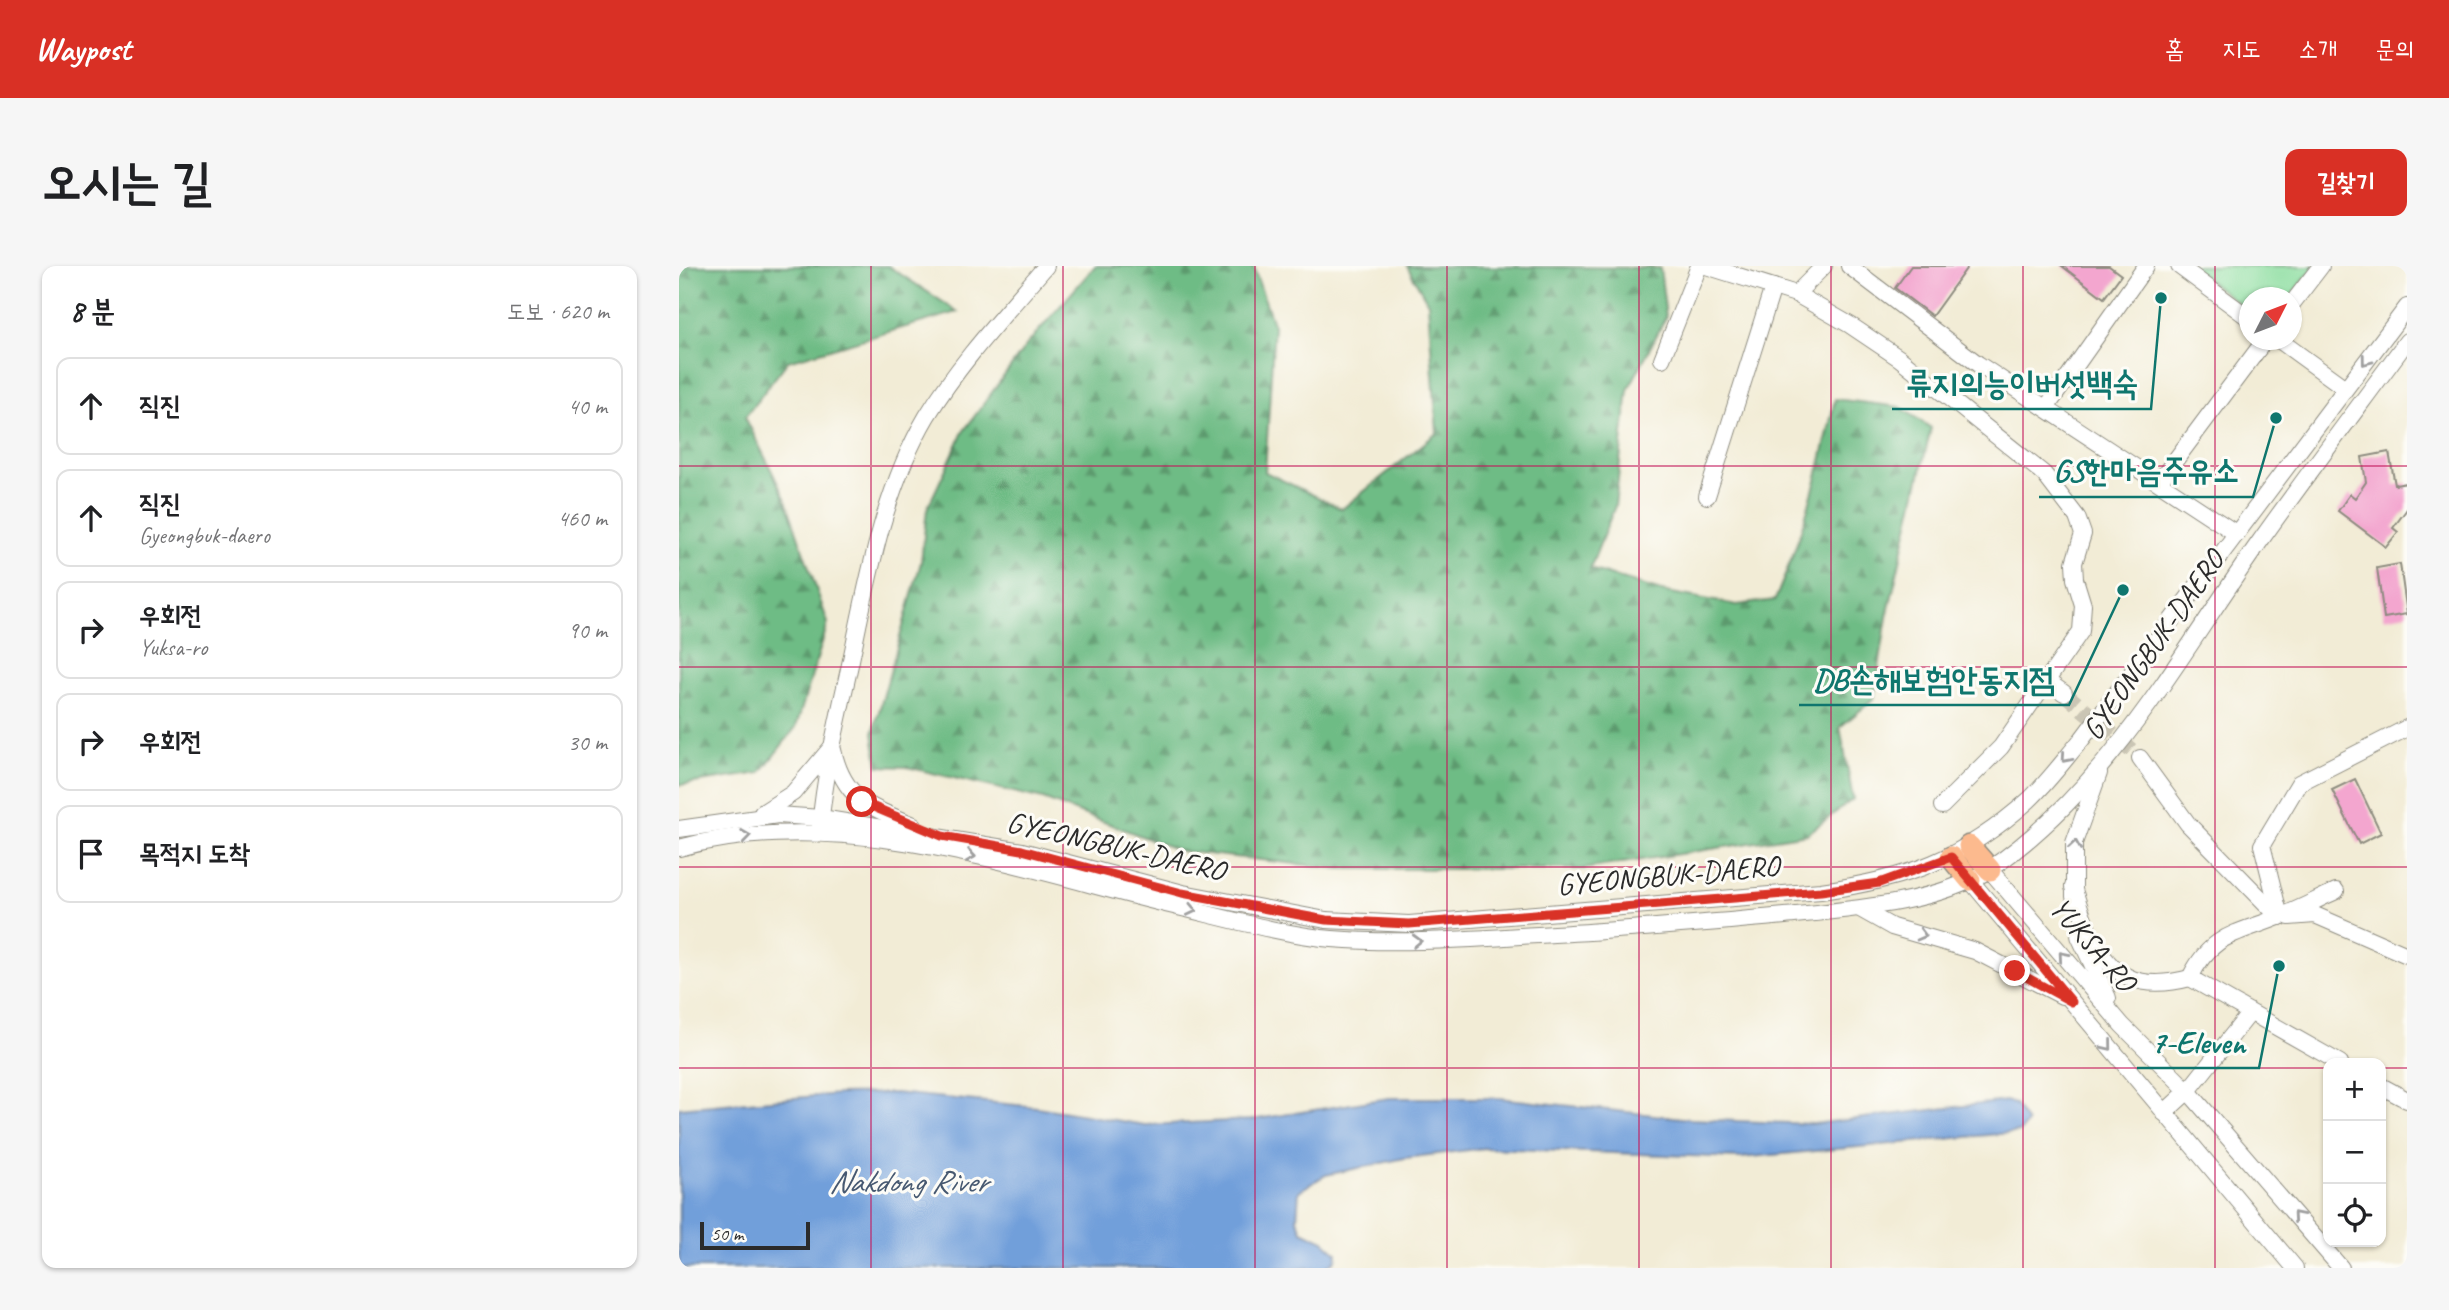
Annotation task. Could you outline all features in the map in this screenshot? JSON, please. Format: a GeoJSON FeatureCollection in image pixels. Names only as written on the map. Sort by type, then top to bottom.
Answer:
{"type":"FeatureCollection","features":[{"type":"Feature","properties":{"kind":"main road","name":"YUKSA-RO"},"geometry":{"type":"LineString","coordinates":[[1960,851],[1990,870]]}},
{"type":"Feature","properties":{"kind":"main road","name":"YUKSA-RO"},"geometry":{"type":"LineString","coordinates":[[1960,851],[1970,880]]}},
{"type":"Feature","properties":{"kind":"street"},"geometry":{"type":"LineString","coordinates":[[820,825],[832,746],[866,589],[897,478],[927,416],[957,373],[1046,266]]}},
{"type":"Feature","properties":{"kind":"street"},"geometry":{"type":"LineString","coordinates":[[1662,359],[1699,266]]}},
{"type":"Feature","properties":{"kind":"street"},"geometry":{"type":"LineString","coordinates":[[1706,266],[1796,294],[1850,325],[1899,358],[2044,474],[2077,517],[2083,534],[2074,563],[2084,617],[2081,631],[2001,747],[1942,806]]}},
{"type":"Feature","properties":{"kind":"street"},"geometry":{"type":"LineString","coordinates":[[1796,294],[1824,266]]}},
{"type":"Feature","properties":{"kind":"street"},"geometry":{"type":"LineString","coordinates":[[2046,408],[2147,266]]}},
{"type":"Feature","properties":{"kind":"street"},"geometry":{"type":"LineString","coordinates":[[2179,266],[2239,311]]}},
{"type":"Feature","properties":{"kind":"street"},"geometry":{"type":"LineString","coordinates":[[2302,291],[2321,266]]}},
{"type":"Feature","properties":{"kind":"street"},"geometry":{"type":"LineString","coordinates":[[1858,269],[1978,364],[2237,534]]}},
{"type":"Feature","properties":{"kind":"street"},"geometry":{"type":"LineString","coordinates":[[1707,496],[1773,287]]}},
{"type":"Feature","properties":{"kind":"street","name":"GYEONGBUK-DAERO"},"geometry":{"type":"LineString","coordinates":[[679,848],[820,825],[942,836],[1022,850],[1182,893],[1326,920],[1409,924],[1821,891],[1879,883],[1960,851],[2030,799],[2082,739],[2407,307]]}},
{"type":"Feature","properties":{"kind":"street","name":"GYEONGBUK-DAERO"},"geometry":{"type":"LineString","coordinates":[[679,829],[778,815],[851,835],[1012,863],[1175,906],[1328,939],[1410,941],[1657,929],[1860,909],[1905,901],[1970,880],[1990,870],[2046,822],[2102,767],[2139,719],[2259,542],[2407,341]]}},
{"type":"Feature","properties":{"kind":"street"},"geometry":{"type":"LineString","coordinates":[[2159,482],[2258,350]]}},
{"type":"Feature","properties":{"kind":"street"},"geometry":{"type":"LineString","coordinates":[[2293,350],[2345,388]]}},
{"type":"Feature","properties":{"kind":"street"},"geometry":{"type":"LineString","coordinates":[[2047,681],[2064,693]]}},
{"type":"Feature","properties":{"kind":"street"},"geometry":{"type":"LineString","coordinates":[[2280,917],[2262,845],[2299,783],[2407,728]]}},
{"type":"Feature","properties":{"kind":"street"},"geometry":{"type":"LineString","coordinates":[[743,819],[785,801],[832,746]]}},
{"type":"Feature","properties":{"kind":"street"},"geometry":{"type":"LineString","coordinates":[[832,746],[836,763],[852,794],[871,807],[942,836]]}},
{"type":"Feature","properties":{"kind":"street"},"geometry":{"type":"LineString","coordinates":[[2140,758],[2188,824],[2280,917],[2315,915],[2407,955]]}},
{"type":"Feature","properties":{"kind":"street"},"geometry":{"type":"LineString","coordinates":[[2102,767],[2074,843],[2073,887],[2077,931],[2090,964],[2122,1025]]}},
{"type":"Feature","properties":{"kind":"street","name":"YUKSA-RO"},"geometry":{"type":"LineString","coordinates":[[1990,870],[2122,1025],[2188,1090],[2341,1268]]}},
{"type":"Feature","properties":{"kind":"street","name":"YUKSA-RO"},"geometry":{"type":"LineString","coordinates":[[1970,880],[2295,1268]]}},
{"type":"Feature","properties":{"kind":"street"},"geometry":{"type":"LineString","coordinates":[[2073,887],[2086,930],[2105,962],[2123,975],[2146,983],[2168,984],[2190,978],[2249,1014],[2331,1058]]}},
{"type":"Feature","properties":{"kind":"street"},"geometry":{"type":"LineString","coordinates":[[2190,978],[2199,958],[2218,940],[2280,917],[2336,891]]}},
{"type":"Feature","properties":{"kind":"street"},"geometry":{"type":"LineString","coordinates":[[1860,909],[1892,927],[1975,951],[2072,1002]]}},
{"type":"Feature","properties":{"kind":"street"},"geometry":{"type":"LineString","coordinates":[[2164,1114],[2188,1090],[2249,1014]]}},
{"type":"Feature","properties":{"kind":"street"},"geometry":{"type":"LineString","coordinates":[[2386,1089],[2407,1100]]}},
{"type":"Feature","properties":{"kind":"green space"},"geometry":{"type":"Polygon","coordinates":[[[679,266],[888,266],[958,312],[788,361],[745,417],[785,498],[828,623],[796,727],[760,773],[679,785],[679,266]]]}},
{"type":"Feature","properties":{"kind":"green space"},"geometry":{"type":"Polygon","coordinates":[[[1095,266],[1253,266],[1274,326],[1265,472],[1342,509],[1437,433],[1428,303],[1407,266],[1660,268],[1666,317],[1628,390],[1615,506],[1590,569],[1661,591],[1737,605],[1775,600],[1810,501],[1835,399],[1900,407],[1931,428],[1887,617],[1874,699],[1840,727],[1853,799],[1807,834],[1584,869],[1341,869],[1181,851],[1043,799],[907,767],[878,766],[873,733],[921,562],[927,509],[963,432],[1028,343],[1095,266]]]}},
{"type":"Feature","properties":{"kind":"green space"},"geometry":{"type":"Polygon","coordinates":[[[2189,266],[2315,266],[2298,287],[2239,287],[2239,304],[2189,266]]]}},
{"type":"Feature","properties":{"kind":"water","name":"Nakdong River"},"geometry":{"type":"Polygon","coordinates":[[[895,1093],[1037,1107],[1145,1125],[1251,1120],[1389,1098],[1499,1098],[1691,1119],[1813,1124],[2006,1101],[2015,1104],[2027,1123],[2020,1132],[1740,1158],[1485,1148],[1405,1158],[1326,1175],[1299,1191],[1297,1219],[1302,1231],[1324,1241],[1337,1253],[1336,1260],[1326,1268],[679,1268],[679,1108],[839,1094],[895,1093]]]}},
{"type":"Feature","properties":{"kind":"building"},"geometry":{"type":"Polygon","coordinates":[[[1911,266],[1968,266],[1932,316],[1895,288],[1911,266]]]}},
{"type":"Feature","properties":{"kind":"building"},"geometry":{"type":"Polygon","coordinates":[[[2062,266],[2109,266],[2121,275],[2104,298],[2062,266]]]}},
{"type":"Feature","properties":{"kind":"building"},"geometry":{"type":"Polygon","coordinates":[[[2389,452],[2395,485],[2407,483],[2407,509],[2393,528],[2398,532],[2386,547],[2338,511],[2350,494],[2355,498],[2366,482],[2362,457],[2389,452]]]}},
{"type":"Feature","properties":{"kind":"building"},"geometry":{"type":"Polygon","coordinates":[[[2400,564],[2407,614],[2384,618],[2377,568],[2400,564]]]}},
{"type":"Feature","properties":{"kind":"building"},"geometry":{"type":"Polygon","coordinates":[[[2355,779],[2381,833],[2359,844],[2332,790],[2355,779]]]}},
{"type":"Feature","properties":{"kind":"tunnel"},"geometry":{"type":"LineString","coordinates":[[2064,693],[2140,758]]}},
{"type":"Feature","properties":{"kind":"place","name":"류지의능이버섯백숙"},"geometry":{"type":"Point","coordinates":[2161,298]}},
{"type":"Feature","properties":{"kind":"place","name":"GS한마음주유소"},"geometry":{"type":"Point","coordinates":[2276,418]}},
{"type":"Feature","properties":{"kind":"place","name":"DB손해보험안동지점"},"geometry":{"type":"Point","coordinates":[2123,590]}},
{"type":"Feature","properties":{"kind":"place","name":"7-Eleven"},"geometry":{"type":"Point","coordinates":[2279,966]}},
{"type":"Feature","properties":{"kind":"route"},"geometry":{"type":"LineString","coordinates":[[862,802],[942,836],[1022,850],[1182,893],[1326,920],[1409,924],[1821,891],[1879,883],[1951,857],[2072,1002],[2015,971]]}}]}
